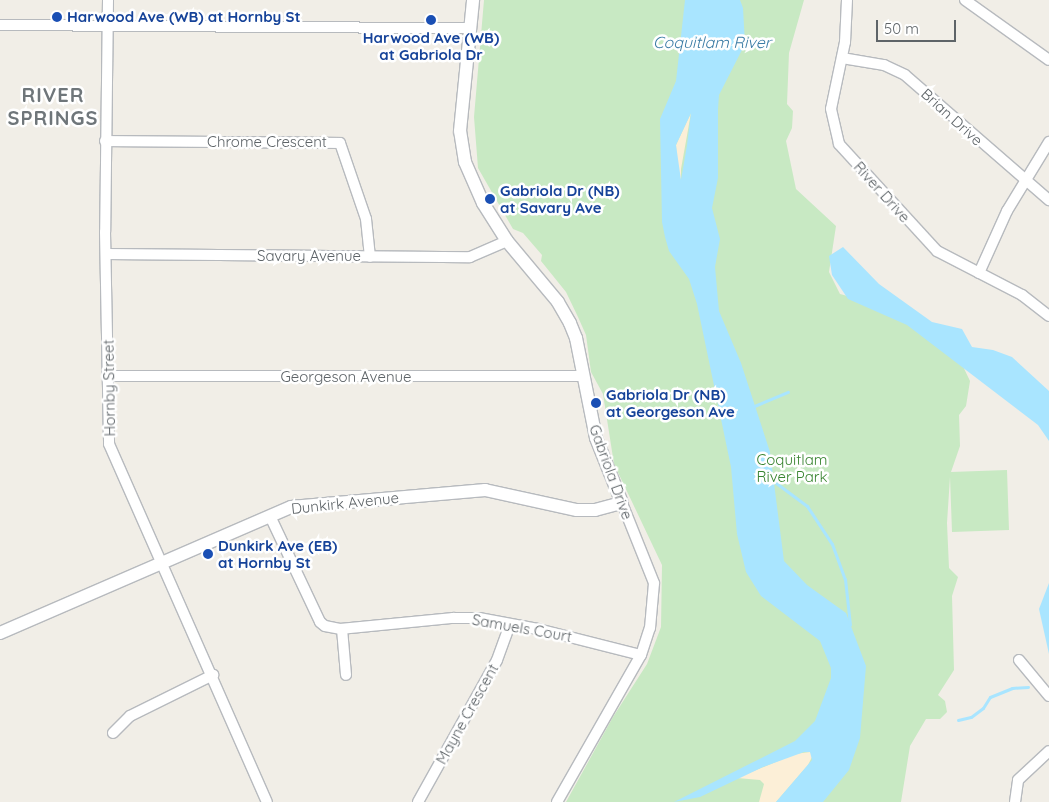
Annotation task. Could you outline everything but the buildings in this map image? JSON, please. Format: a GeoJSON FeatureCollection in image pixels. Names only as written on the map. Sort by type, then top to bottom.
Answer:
{"type":"FeatureCollection","features":[{"type":"Feature","properties":{"kind":"street","name":"Hornby Street"},"geometry":{"type":"LineString","coordinates":[[108,0],[106,141],[109,444],[160,563],[213,675],[267,802]]}},
{"type":"Feature","properties":{"kind":"street","name":"Gabriola Drive"},"geometry":{"type":"LineString","coordinates":[[473,0],[460,131],[462,149],[471,178],[507,241],[563,310],[576,338],[596,438],[654,583],[653,612],[641,655],[557,802]]}},
{"type":"Feature","properties":{"kind":"street","name":"River Drive"},"geometry":{"type":"LineString","coordinates":[[847,0],[842,58],[831,109],[839,144],[929,244],[942,255],[1022,295],[1049,316]]}},
{"type":"Feature","properties":{"kind":"street"},"geometry":{"type":"LineString","coordinates":[[965,0],[1049,60]]}},
{"type":"Feature","properties":{"kind":"street"},"geometry":{"type":"LineString","coordinates":[[0,25],[470,28]]}},
{"type":"Feature","properties":{"kind":"street","name":"Brian Drive"},"geometry":{"type":"LineString","coordinates":[[842,58],[884,65],[905,75],[1025,182],[1049,200]]}},
{"type":"Feature","properties":{"kind":"street","name":"Chrome Crescent"},"geometry":{"type":"LineString","coordinates":[[106,141],[340,143],[366,218],[370,257]]}},
{"type":"Feature","properties":{"kind":"street"},"geometry":{"type":"LineString","coordinates":[[979,273],[1007,211],[1049,142]]}},
{"type":"Feature","properties":{"kind":"street","name":"Savary Avenue"},"geometry":{"type":"LineString","coordinates":[[108,254],[470,257],[507,241]]}},
{"type":"Feature","properties":{"kind":"street","name":"Georgeson Avenue"},"geometry":{"type":"LineString","coordinates":[[108,376],[584,376]]}},
{"type":"Feature","properties":{"kind":"street","name":"Dunkirk Avenue"},"geometry":{"type":"LineString","coordinates":[[0,634],[270,516],[300,506],[485,490],[577,510],[595,510],[622,503]]}},
{"type":"Feature","properties":{"kind":"street","name":"Samuels Court"},"geometry":{"type":"LineString","coordinates":[[270,516],[320,622],[342,629],[453,618],[510,624],[641,655]]}},
{"type":"Feature","properties":{"kind":"street","name":"Mayne Crescent"},"geometry":{"type":"LineString","coordinates":[[418,802],[498,660],[510,624]]}},
{"type":"Feature","properties":{"kind":"street"},"geometry":{"type":"LineString","coordinates":[[342,629],[346,675]]}},
{"type":"Feature","properties":{"kind":"street"},"geometry":{"type":"LineString","coordinates":[[1018,660],[1049,696]]}},
{"type":"Feature","properties":{"kind":"street"},"geometry":{"type":"LineString","coordinates":[[113,733],[130,716],[213,675]]}},
{"type":"Feature","properties":{"kind":"street"},"geometry":{"type":"LineString","coordinates":[[1016,801],[1020,777],[1049,751]]}},
{"type":"Feature","properties":{"kind":"green space","name":"Coquitlam River Park"},"geometry":{"type":"Polygon","coordinates":[[[484,0],[804,0],[789,53],[787,104],[793,111],[792,128],[786,141],[796,189],[836,226],[829,272],[840,294],[866,301],[889,312],[959,358],[970,381],[966,406],[959,415],[960,446],[951,472],[1007,470],[1009,530],[952,532],[950,477],[947,523],[949,568],[958,577],[952,596],[954,670],[938,695],[945,701],[947,712],[940,719],[926,719],[910,746],[901,802],[566,802],[613,717],[647,664],[661,627],[662,565],[614,464],[603,394],[591,372],[586,335],[578,317],[566,292],[541,261],[542,255],[523,233],[513,229],[478,168],[474,117],[484,0]]]}},
{"type":"Feature","properties":{"kind":"sand"},"geometry":{"type":"Polygon","coordinates":[[[691,113],[681,169],[681,180],[677,172],[676,145],[691,113]]]}},
{"type":"Feature","properties":{"kind":"sand"},"geometry":{"type":"Polygon","coordinates":[[[810,752],[813,755],[808,765],[776,802],[759,802],[764,784],[760,780],[737,778],[795,754],[810,752]]]}},
{"type":"Feature","properties":{"kind":"water","name":"Coquitlam River"},"geometry":{"type":"Polygon","coordinates":[[[685,0],[740,0],[743,8],[745,44],[719,95],[718,109],[718,178],[712,208],[720,239],[715,267],[719,311],[741,363],[770,452],[784,561],[807,585],[846,613],[866,666],[860,738],[849,770],[823,802],[776,802],[812,760],[810,752],[804,752],[763,767],[700,797],[674,802],[795,741],[815,721],[831,678],[831,668],[820,641],[761,596],[746,572],[737,534],[731,467],[697,304],[689,279],[669,251],[662,222],[660,119],[676,81],[685,0]],[[691,113],[676,145],[681,180],[691,113]]]}},
{"type":"Feature","properties":{"kind":"water"},"geometry":{"type":"Polygon","coordinates":[[[843,247],[879,284],[932,322],[962,329],[972,347],[993,350],[1012,357],[1049,391],[1049,441],[1038,425],[907,325],[848,299],[832,275],[829,256],[843,247]]]}},
{"type":"Feature","properties":{"kind":"water"},"geometry":{"type":"Polygon","coordinates":[[[1049,583],[1049,654],[1039,609],[1049,583]]]}},
{"type":"Feature","properties":{"kind":"waterway"},"geometry":{"type":"LineString","coordinates":[[752,407],[788,392]]}},
{"type":"Feature","properties":{"kind":"waterway"},"geometry":{"type":"LineString","coordinates":[[772,480],[807,506],[832,544],[845,579],[850,625]]}},
{"type":"Feature","properties":{"kind":"waterway"},"geometry":{"type":"LineString","coordinates":[[958,720],[971,717],[983,708],[990,697],[1012,688],[1028,687]]}},
{"type":"Feature","properties":{"kind":"place","name":"Harwood Ave (WB) at Hornby St"},"geometry":{"type":"Point","coordinates":[57,17]}},
{"type":"Feature","properties":{"kind":"place","name":"Harwood Ave (WB) at Gabriola Dr"},"geometry":{"type":"Point","coordinates":[431,20]}},
{"type":"Feature","properties":{"kind":"place","name":"Gabriola Dr (NB) at Savary Ave"},"geometry":{"type":"Point","coordinates":[490,199]}},
{"type":"Feature","properties":{"kind":"place","name":"Gabriola Dr (NB) at Georgeson Ave"},"geometry":{"type":"Point","coordinates":[596,403]}},
{"type":"Feature","properties":{"kind":"place","name":"Dunkirk Ave (EB) at Hornby St"},"geometry":{"type":"Point","coordinates":[208,554]}},
{"type":"Feature","properties":{"kind":"district","name":"RIVER SPRINGS"},"geometry":{"type":"Point","coordinates":[53,106]}}]}
